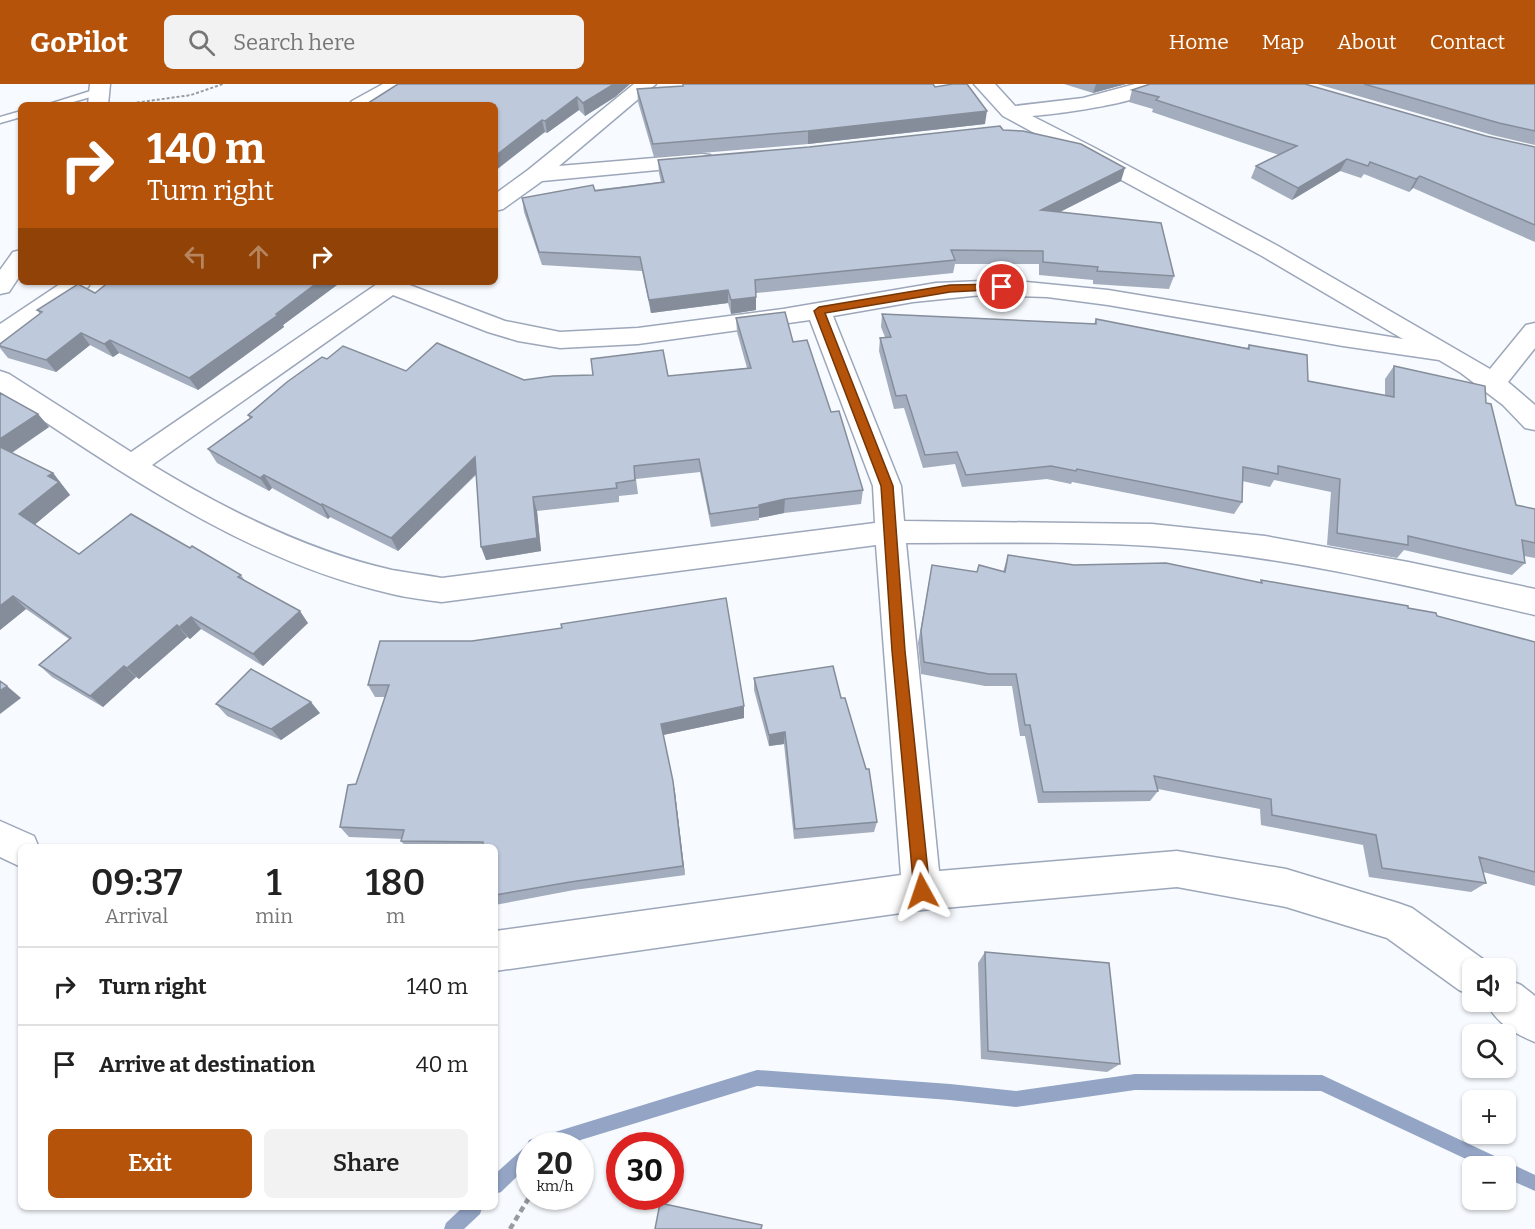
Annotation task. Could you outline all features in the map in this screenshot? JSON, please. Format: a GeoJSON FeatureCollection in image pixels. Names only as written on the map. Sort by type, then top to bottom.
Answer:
{"type":"FeatureCollection","features":[{"type":"Feature","properties":{"kind":"street"},"geometry":{"type":"LineString","coordinates":[[364,102],[397,84]]}},
{"type":"Feature","properties":{"kind":"street"},"geometry":{"type":"LineString","coordinates":[[498,202],[536,175],[646,84]]}},
{"type":"Feature","properties":{"kind":"street"},"geometry":{"type":"LineString","coordinates":[[984,84],[1005,122]]}},
{"type":"Feature","properties":{"kind":"street"},"geometry":{"type":"LineString","coordinates":[[1005,122],[1123,97],[1153,84]]}},
{"type":"Feature","properties":{"kind":"street"},"geometry":{"type":"LineString","coordinates":[[1005,122],[1036,127],[1086,151],[1260,245],[1447,353],[1492,384],[1535,421]]}},
{"type":"Feature","properties":{"kind":"street"},"geometry":{"type":"LineString","coordinates":[[536,175],[720,159]]}},
{"type":"Feature","properties":{"kind":"street"},"geometry":{"type":"LineString","coordinates":[[0,286],[18,261]]}},
{"type":"Feature","properties":{"kind":"street"},"geometry":{"type":"LineString","coordinates":[[0,336],[75,285]]}},
{"type":"Feature","properties":{"kind":"street"},"geometry":{"type":"LineString","coordinates":[[131,466],[393,285]]}},
{"type":"Feature","properties":{"kind":"street"},"geometry":{"type":"LineString","coordinates":[[396,285],[441,306],[523,334],[561,340],[639,336],[746,323],[950,288],[1046,289],[1273,324],[1372,345],[1447,353]]}},
{"type":"Feature","properties":{"kind":"street"},"geometry":{"type":"LineString","coordinates":[[819,311],[887,486],[898,651],[922,891]]}},
{"type":"Feature","properties":{"kind":"street"},"geometry":{"type":"LineString","coordinates":[[1492,384],[1535,331]]}},
{"type":"Feature","properties":{"kind":"street"},"geometry":{"type":"LineString","coordinates":[[0,380],[131,466],[228,519],[289,547],[393,582],[442,590],[891,532],[1152,535],[1265,548],[1408,574],[1535,603]]}},
{"type":"Feature","properties":{"kind":"street"},"geometry":{"type":"LineString","coordinates":[[0,838],[18,847]]}},
{"type":"Feature","properties":{"kind":"street"},"geometry":{"type":"LineString","coordinates":[[498,951],[922,891],[1177,869],[1286,888],[1398,922],[1462,968]]}},
{"type":"Feature","properties":{"kind":"street"},"geometry":{"type":"LineString","coordinates":[[1516,1007],[1535,1021]]}},
{"type":"Feature","properties":{"kind":"lane"},"geometry":{"type":"LineString","coordinates":[[63,102],[99,93]]}},
{"type":"Feature","properties":{"kind":"lane"},"geometry":{"type":"LineString","coordinates":[[0,120],[18,115]]}},
{"type":"Feature","properties":{"kind":"path"},"geometry":{"type":"LineString","coordinates":[[143,102],[191,95],[222,84]]}},
{"type":"Feature","properties":{"kind":"path"},"geometry":{"type":"LineString","coordinates":[[510,1229],[522,1210]]}},
{"type":"Feature","properties":{"kind":"building"},"geometry":{"type":"Polygon","coordinates":[[[398,84],[614,84],[583,103],[577,97],[498,154],[498,102],[370,102],[398,84]]]}},
{"type":"Feature","properties":{"kind":"building"},"geometry":{"type":"Polygon","coordinates":[[[683,84],[933,84],[935,87],[967,84],[987,111],[808,131],[653,144],[637,89],[683,86],[683,84]]]}},
{"type":"Feature","properties":{"kind":"building"},"geometry":{"type":"Polygon","coordinates":[[[1150,84],[1305,84],[1486,136],[1535,147],[1535,225],[1420,176],[1416,179],[1370,162],[1368,166],[1347,159],[1298,188],[1256,166],[1297,146],[1156,100],[1159,97],[1132,90],[1150,84]]]}},
{"type":"Feature","properties":{"kind":"building"},"geometry":{"type":"Polygon","coordinates":[[[1364,84],[1535,84],[1535,131],[1499,123],[1364,84]]]}},
{"type":"Feature","properties":{"kind":"building"},"geometry":{"type":"Polygon","coordinates":[[[1000,126],[1003,130],[1023,131],[1081,144],[1125,168],[1041,210],[1161,223],[1174,276],[1097,271],[1098,267],[1043,262],[1043,251],[951,250],[955,260],[755,280],[756,297],[731,300],[728,290],[649,300],[640,257],[539,252],[522,198],[593,185],[595,191],[664,182],[658,160],[809,147],[1000,126]]]}},
{"type":"Feature","properties":{"kind":"building"},"geometry":{"type":"Polygon","coordinates":[[[76,285],[95,293],[105,285],[314,285],[276,314],[278,315],[189,378],[110,340],[104,344],[81,333],[46,360],[0,346],[42,312],[37,310],[76,285]]]}},
{"type":"Feature","properties":{"kind":"building"},"geometry":{"type":"Polygon","coordinates":[[[785,312],[793,342],[807,340],[831,412],[839,411],[863,490],[785,499],[759,505],[759,507],[710,514],[699,459],[634,466],[635,480],[616,483],[617,488],[533,497],[537,538],[481,547],[475,457],[391,538],[264,475],[260,478],[208,449],[252,417],[248,415],[287,382],[322,357],[327,359],[343,346],[406,371],[437,343],[524,380],[553,376],[593,375],[591,359],[663,350],[668,376],[751,368],[736,318],[785,312]]]}},
{"type":"Feature","properties":{"kind":"building"},"geometry":{"type":"Polygon","coordinates":[[[882,314],[1096,324],[1096,319],[1249,349],[1249,345],[1307,355],[1308,381],[1394,397],[1394,366],[1485,386],[1486,403],[1491,404],[1516,505],[1535,509],[1535,543],[1522,540],[1525,563],[1408,536],[1408,545],[1337,533],[1340,479],[1278,466],[1278,474],[1243,467],[1242,502],[1077,469],[1076,471],[1051,466],[966,475],[957,452],[925,455],[906,395],[896,396],[880,338],[891,337],[882,314]]]}},
{"type":"Feature","properties":{"kind":"building"},"geometry":{"type":"Polygon","coordinates":[[[0,393],[38,414],[0,439],[0,393]]]}},
{"type":"Feature","properties":{"kind":"building"},"geometry":{"type":"Polygon","coordinates":[[[0,447],[53,473],[48,476],[59,482],[19,514],[79,554],[131,514],[190,548],[192,546],[241,575],[238,577],[300,611],[253,654],[191,617],[179,627],[177,625],[127,668],[124,666],[90,696],[39,665],[71,638],[13,596],[0,606],[0,447]]]}},
{"type":"Feature","properties":{"kind":"building"},"geometry":{"type":"Polygon","coordinates":[[[1008,555],[1074,565],[1166,563],[1262,583],[1261,580],[1408,606],[1408,608],[1436,613],[1437,616],[1535,642],[1535,872],[1479,857],[1486,883],[1382,868],[1376,835],[1272,815],[1271,799],[1154,776],[1158,791],[1043,792],[1030,725],[1025,725],[1016,674],[989,674],[924,662],[921,631],[932,565],[977,572],[979,565],[1005,572],[1008,555]]]}},
{"type":"Feature","properties":{"kind":"building"},"geometry":{"type":"Polygon","coordinates":[[[726,598],[744,706],[661,724],[673,781],[683,866],[498,894],[498,844],[401,841],[404,830],[340,827],[348,785],[356,784],[389,685],[368,685],[380,641],[472,641],[562,628],[561,624],[726,598]]]}},
{"type":"Feature","properties":{"kind":"building"},"geometry":{"type":"Polygon","coordinates":[[[833,666],[841,698],[845,698],[866,769],[869,769],[877,822],[795,829],[785,732],[769,735],[754,678],[833,666]]]}},
{"type":"Feature","properties":{"kind":"building"},"geometry":{"type":"Polygon","coordinates":[[[251,669],[311,702],[271,729],[216,704],[251,669]]]}},
{"type":"Feature","properties":{"kind":"building"},"geometry":{"type":"Polygon","coordinates":[[[0,681],[7,686],[0,691],[0,681]]]}},
{"type":"Feature","properties":{"kind":"building"},"geometry":{"type":"Polygon","coordinates":[[[985,952],[1109,963],[1120,1064],[988,1051],[985,952]]]}},
{"type":"Feature","properties":{"kind":"building"},"geometry":{"type":"Polygon","coordinates":[[[684,1208],[762,1225],[761,1229],[655,1229],[659,1210],[684,1210],[684,1208]]]}},
{"type":"Feature","properties":{"kind":"waterway"},"geometry":{"type":"LineString","coordinates":[[581,1132],[757,1078],[1016,1099],[1135,1082],[1322,1083],[1478,1156]]}},
{"type":"Feature","properties":{"kind":"waterway"},"geometry":{"type":"LineString","coordinates":[[498,1183],[516,1166]]}},
{"type":"Feature","properties":{"kind":"waterway"},"geometry":{"type":"LineString","coordinates":[[1516,1174],[1535,1183]]}},
{"type":"Feature","properties":{"kind":"waterway"},"geometry":{"type":"LineString","coordinates":[[452,1229],[472,1210]]}},
{"type":"Feature","properties":{"kind":"route"},"geometry":{"type":"LineString","coordinates":[[922,891],[898,651],[887,486],[840,360],[819,311],[950,288],[1002,287]]}}]}
